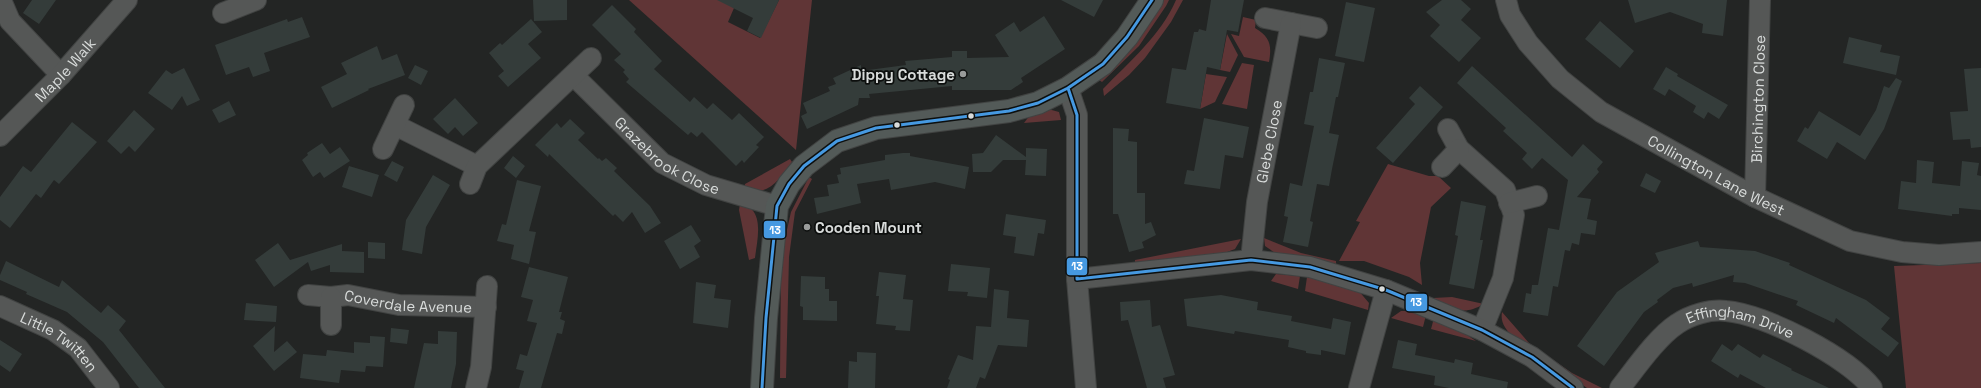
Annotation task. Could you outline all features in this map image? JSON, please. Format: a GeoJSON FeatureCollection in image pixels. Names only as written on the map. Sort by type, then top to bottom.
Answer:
{"type":"FeatureCollection","features":[{"type":"Feature","properties":{"kind":"main road"},"geometry":{"type":"LineString","coordinates":[[762,388],[766,318],[777,206],[789,184],[804,166],[837,141],[876,128],[1009,111],[1038,103],[1068,88],[1103,64],[1127,37],[1152,0]]}},
{"type":"Feature","properties":{"kind":"street"},"geometry":{"type":"LineString","coordinates":[[0,0],[10,21],[61,75]]}},
{"type":"Feature","properties":{"kind":"street","name":"Maple Walk"},"geometry":{"type":"LineString","coordinates":[[0,136],[61,75],[127,0]]}},
{"type":"Feature","properties":{"kind":"street","name":"Collington Lane West"},"geometry":{"type":"LineString","coordinates":[[1506,0],[1510,15],[1528,43],[1566,84],[1601,112],[1755,197],[1850,241],[1902,252],[1939,255],[1981,252]]}},
{"type":"Feature","properties":{"kind":"street","name":"Birchington Close"},"geometry":{"type":"LineString","coordinates":[[1755,197],[1760,0]]}},
{"type":"Feature","properties":{"kind":"street"},"geometry":{"type":"LineString","coordinates":[[223,13],[250,1]]}},
{"type":"Feature","properties":{"kind":"street"},"geometry":{"type":"LineString","coordinates":[[1265,18],[1317,28]]}},
{"type":"Feature","properties":{"kind":"street","name":"Glebe Close"},"geometry":{"type":"LineString","coordinates":[[1251,260],[1257,202],[1291,23]]}},
{"type":"Feature","properties":{"kind":"street"},"geometry":{"type":"LineString","coordinates":[[395,125],[473,175],[591,58]]}},
{"type":"Feature","properties":{"kind":"street","name":"Grazebrook Close"},"geometry":{"type":"LineString","coordinates":[[574,76],[662,164],[706,185],[777,206]]}},
{"type":"Feature","properties":{"kind":"street"},"geometry":{"type":"LineString","coordinates":[[1068,88],[1077,115],[1077,279],[1086,388]]}},
{"type":"Feature","properties":{"kind":"street"},"geometry":{"type":"LineString","coordinates":[[383,149],[404,105]]}},
{"type":"Feature","properties":{"kind":"street"},"geometry":{"type":"LineString","coordinates":[[1448,129],[1459,149],[1504,190],[1514,215],[1503,278],[1482,330]]}},
{"type":"Feature","properties":{"kind":"street"},"geometry":{"type":"LineString","coordinates":[[1442,167],[1459,149]]}},
{"type":"Feature","properties":{"kind":"street"},"geometry":{"type":"LineString","coordinates":[[1509,203],[1537,196]]}},
{"type":"Feature","properties":{"kind":"street"},"geometry":{"type":"LineString","coordinates":[[1077,279],[1251,260],[1310,267],[1386,290],[1482,330],[1532,357],[1573,388]]}},
{"type":"Feature","properties":{"kind":"street","name":"Coverdale Avenue"},"geometry":{"type":"LineString","coordinates":[[476,388],[481,367],[487,286]]}},
{"type":"Feature","properties":{"kind":"street"},"geometry":{"type":"LineString","coordinates":[[1359,388],[1386,290]]}},
{"type":"Feature","properties":{"kind":"street","name":"Coverdale Avenue"},"geometry":{"type":"LineString","coordinates":[[308,295],[331,297],[348,295],[399,305],[486,307]]}},
{"type":"Feature","properties":{"kind":"street","name":"Coverdale Avenue"},"geometry":{"type":"LineString","coordinates":[[331,297],[331,325]]}},
{"type":"Feature","properties":{"kind":"street","name":"Little Twitten"},"geometry":{"type":"LineString","coordinates":[[0,306],[53,330],[78,348],[108,388]]}},
{"type":"Feature","properties":{"kind":"street","name":"Effingham Drive"},"geometry":{"type":"LineString","coordinates":[[1620,388],[1662,338],[1676,324],[1692,316],[1726,310],[1771,322],[1823,349],[1865,380],[1872,388]]}},
{"type":"Feature","properties":{"kind":"shaded area"},"geometry":{"type":"Polygon","coordinates":[[[629,0],[722,0],[734,8],[728,22],[760,38],[779,0],[812,0],[796,150],[629,0]]]}},
{"type":"Feature","properties":{"kind":"shaded area"},"geometry":{"type":"Polygon","coordinates":[[[1163,0],[1169,0],[1139,46],[1102,82],[1099,80],[1163,0]]]}},
{"type":"Feature","properties":{"kind":"shaded area"},"geometry":{"type":"Polygon","coordinates":[[[1176,0],[1183,0],[1171,22],[1145,58],[1129,75],[1104,96],[1103,89],[1144,48],[1170,13],[1176,0]]]}},
{"type":"Feature","properties":{"kind":"shaded area"},"geometry":{"type":"Polygon","coordinates":[[[1243,17],[1256,20],[1255,28],[1267,38],[1270,46],[1269,62],[1244,57],[1231,34],[1239,36],[1243,17]]]}},
{"type":"Feature","properties":{"kind":"shaded area"},"geometry":{"type":"Polygon","coordinates":[[[1227,34],[1238,55],[1230,72],[1220,70],[1227,34]]]}},
{"type":"Feature","properties":{"kind":"shaded area"},"geometry":{"type":"Polygon","coordinates":[[[1242,63],[1254,65],[1247,109],[1222,104],[1242,63]]]}},
{"type":"Feature","properties":{"kind":"shaded area"},"geometry":{"type":"Polygon","coordinates":[[[1206,74],[1227,77],[1215,102],[1200,109],[1206,74]]]}},
{"type":"Feature","properties":{"kind":"shaded area"},"geometry":{"type":"Polygon","coordinates":[[[1048,109],[1059,112],[1061,120],[1024,123],[1030,115],[1048,109]]]}},
{"type":"Feature","properties":{"kind":"shaded area"},"geometry":{"type":"Polygon","coordinates":[[[790,159],[792,162],[783,174],[767,189],[753,191],[744,189],[745,184],[790,159]]]}},
{"type":"Feature","properties":{"kind":"shaded area"},"geometry":{"type":"Polygon","coordinates":[[[1388,164],[1429,176],[1438,176],[1451,188],[1431,207],[1420,263],[1422,285],[1409,277],[1364,261],[1339,261],[1360,222],[1356,221],[1388,164]]]}},
{"type":"Feature","properties":{"kind":"shaded area"},"geometry":{"type":"Polygon","coordinates":[[[809,177],[812,179],[795,212],[789,257],[786,378],[780,378],[781,256],[791,212],[809,177]]]}},
{"type":"Feature","properties":{"kind":"shaded area"},"geometry":{"type":"Polygon","coordinates":[[[740,204],[748,207],[754,212],[757,218],[758,234],[755,258],[749,260],[739,210],[740,204]]]}},
{"type":"Feature","properties":{"kind":"shaded area"},"geometry":{"type":"Polygon","coordinates":[[[1264,238],[1301,253],[1336,261],[1336,265],[1278,255],[1265,246],[1264,238]]]}},
{"type":"Feature","properties":{"kind":"shaded area"},"geometry":{"type":"Polygon","coordinates":[[[1241,239],[1235,249],[1219,255],[1135,262],[1135,260],[1241,239]]]}},
{"type":"Feature","properties":{"kind":"shaded area"},"geometry":{"type":"Polygon","coordinates":[[[1981,263],[1981,388],[1906,388],[1894,266],[1981,263]]]}},
{"type":"Feature","properties":{"kind":"shaded area"},"geometry":{"type":"Polygon","coordinates":[[[1276,274],[1300,276],[1298,289],[1271,281],[1276,274]]]}},
{"type":"Feature","properties":{"kind":"shaded area"},"geometry":{"type":"Polygon","coordinates":[[[1307,277],[1320,279],[1358,290],[1369,303],[1368,310],[1305,291],[1307,277]]]}},
{"type":"Feature","properties":{"kind":"shaded area"},"geometry":{"type":"Polygon","coordinates":[[[1452,297],[1484,304],[1469,310],[1458,310],[1433,298],[1452,297]]]}},
{"type":"Feature","properties":{"kind":"shaded area"},"geometry":{"type":"Polygon","coordinates":[[[1401,311],[1416,311],[1426,315],[1423,327],[1391,318],[1401,311]]]}},
{"type":"Feature","properties":{"kind":"shaded area"},"geometry":{"type":"Polygon","coordinates":[[[1502,312],[1529,343],[1572,373],[1602,388],[1587,388],[1513,337],[1503,323],[1502,312]]]}},
{"type":"Feature","properties":{"kind":"shaded area"},"geometry":{"type":"Polygon","coordinates":[[[1434,318],[1461,331],[1476,341],[1431,329],[1434,318]]]}},
{"type":"Feature","properties":{"kind":"building"},"geometry":{"type":"Polygon","coordinates":[[[32,0],[56,0],[39,24],[23,13],[32,0]]]}},
{"type":"Feature","properties":{"kind":"building"},"geometry":{"type":"Polygon","coordinates":[[[533,0],[567,0],[567,20],[534,21],[533,0]]]}},
{"type":"Feature","properties":{"kind":"building"},"geometry":{"type":"Polygon","coordinates":[[[717,0],[779,0],[761,38],[747,31],[753,18],[717,0]]]}},
{"type":"Feature","properties":{"kind":"building"},"geometry":{"type":"Polygon","coordinates":[[[1061,0],[1103,0],[1094,17],[1061,0]]]}},
{"type":"Feature","properties":{"kind":"building"},"geometry":{"type":"Polygon","coordinates":[[[1211,0],[1244,0],[1238,32],[1227,30],[1220,70],[1207,67],[1200,109],[1166,103],[1172,68],[1186,70],[1194,32],[1198,32],[1199,29],[1206,31],[1211,0]]]}},
{"type":"Feature","properties":{"kind":"building"},"geometry":{"type":"Polygon","coordinates":[[[1442,0],[1461,0],[1471,9],[1461,20],[1481,38],[1459,62],[1430,36],[1440,25],[1426,12],[1442,0]]]}},
{"type":"Feature","properties":{"kind":"building"},"geometry":{"type":"Polygon","coordinates":[[[1628,0],[1727,0],[1723,36],[1702,33],[1703,24],[1670,12],[1635,23],[1628,0]]]}},
{"type":"Feature","properties":{"kind":"building"},"geometry":{"type":"Polygon","coordinates":[[[1346,2],[1375,8],[1364,62],[1335,56],[1346,2]]]}},
{"type":"Feature","properties":{"kind":"building"},"geometry":{"type":"Polygon","coordinates":[[[612,5],[636,29],[634,32],[662,61],[654,69],[690,102],[694,97],[707,109],[713,103],[732,120],[739,113],[764,137],[756,145],[759,147],[744,163],[742,160],[736,166],[702,132],[697,137],[691,132],[688,135],[626,82],[629,79],[623,72],[625,70],[614,60],[621,54],[592,25],[612,5]]]}},
{"type":"Feature","properties":{"kind":"building"},"geometry":{"type":"Polygon","coordinates":[[[1044,16],[1065,49],[1021,78],[1023,82],[1011,90],[952,90],[952,86],[869,94],[870,98],[859,98],[858,105],[807,129],[801,116],[807,113],[803,103],[830,91],[828,87],[836,84],[833,78],[861,65],[861,71],[906,65],[905,61],[952,57],[952,51],[967,51],[967,58],[1009,57],[995,35],[1014,22],[1020,32],[1044,16]]]}},
{"type":"Feature","properties":{"kind":"building"},"geometry":{"type":"Polygon","coordinates":[[[302,17],[310,37],[264,53],[270,71],[253,77],[249,67],[226,75],[215,45],[287,19],[288,22],[302,17]]]}},
{"type":"Feature","properties":{"kind":"building"},"geometry":{"type":"Polygon","coordinates":[[[531,19],[542,32],[528,44],[541,58],[508,87],[498,76],[504,71],[489,53],[500,43],[502,45],[531,19]]]}},
{"type":"Feature","properties":{"kind":"building"},"geometry":{"type":"Polygon","coordinates":[[[1600,21],[1634,51],[1620,68],[1585,39],[1600,21]]]}},
{"type":"Feature","properties":{"kind":"building"},"geometry":{"type":"Polygon","coordinates":[[[1849,37],[1882,45],[1880,52],[1900,56],[1896,75],[1843,63],[1849,37]]]}},
{"type":"Feature","properties":{"kind":"building"},"geometry":{"type":"Polygon","coordinates":[[[377,46],[382,60],[397,54],[405,75],[368,89],[369,90],[332,108],[321,87],[347,74],[341,63],[377,46]]]}},
{"type":"Feature","properties":{"kind":"building"},"geometry":{"type":"Polygon","coordinates":[[[1319,58],[1345,63],[1329,133],[1339,135],[1329,186],[1317,184],[1310,221],[1313,222],[1308,247],[1283,242],[1288,217],[1284,216],[1290,183],[1302,186],[1314,126],[1304,124],[1310,92],[1313,92],[1319,58]]]}},
{"type":"Feature","properties":{"kind":"building"},"geometry":{"type":"Polygon","coordinates":[[[415,65],[428,71],[421,85],[408,78],[415,65]]]}},
{"type":"Feature","properties":{"kind":"building"},"geometry":{"type":"Polygon","coordinates":[[[1472,66],[1572,157],[1583,144],[1603,162],[1597,169],[1599,172],[1577,197],[1591,199],[1587,219],[1597,221],[1595,235],[1581,233],[1579,245],[1572,243],[1570,251],[1565,250],[1558,287],[1553,286],[1548,316],[1523,312],[1526,293],[1531,294],[1532,285],[1538,285],[1548,228],[1559,230],[1568,180],[1542,158],[1532,169],[1522,159],[1527,153],[1503,131],[1506,128],[1457,83],[1472,66]]]}},
{"type":"Feature","properties":{"kind":"building"},"geometry":{"type":"Polygon","coordinates":[[[1666,67],[1678,74],[1677,76],[1728,105],[1719,119],[1708,112],[1704,119],[1693,112],[1696,106],[1669,89],[1665,96],[1653,89],[1666,67]]]}},
{"type":"Feature","properties":{"kind":"building"},"geometry":{"type":"Polygon","coordinates":[[[184,68],[200,100],[187,106],[182,96],[172,110],[148,93],[166,70],[172,74],[184,68]]]}},
{"type":"Feature","properties":{"kind":"building"},"geometry":{"type":"Polygon","coordinates":[[[1981,68],[1981,147],[1971,148],[1970,139],[1953,140],[1950,112],[1968,111],[1964,69],[1981,68]]]}},
{"type":"Feature","properties":{"kind":"building"},"geometry":{"type":"Polygon","coordinates":[[[1896,78],[1902,81],[1884,129],[1865,160],[1837,142],[1827,159],[1797,141],[1805,127],[1808,129],[1819,111],[1860,136],[1876,110],[1884,86],[1889,88],[1896,78]]]}},
{"type":"Feature","properties":{"kind":"building"},"geometry":{"type":"Polygon","coordinates":[[[1420,86],[1443,107],[1393,163],[1376,148],[1415,104],[1409,98],[1420,86]]]}},
{"type":"Feature","properties":{"kind":"building"},"geometry":{"type":"Polygon","coordinates":[[[455,98],[478,123],[463,136],[455,127],[448,134],[433,119],[455,98]]]}},
{"type":"Feature","properties":{"kind":"building"},"geometry":{"type":"Polygon","coordinates":[[[229,101],[236,115],[219,123],[212,110],[229,101]]]}},
{"type":"Feature","properties":{"kind":"building"},"geometry":{"type":"Polygon","coordinates":[[[134,110],[155,129],[135,152],[129,146],[121,154],[107,141],[134,110]]]}},
{"type":"Feature","properties":{"kind":"building"},"geometry":{"type":"Polygon","coordinates":[[[1204,118],[1249,127],[1243,158],[1225,155],[1220,189],[1184,184],[1187,170],[1194,171],[1204,118]]]}},
{"type":"Feature","properties":{"kind":"building"},"geometry":{"type":"Polygon","coordinates":[[[570,119],[585,133],[578,140],[598,159],[599,158],[602,161],[606,158],[617,168],[614,171],[650,206],[661,223],[645,233],[632,212],[623,222],[615,214],[613,216],[549,154],[548,157],[535,145],[557,123],[561,128],[570,119]]]}},
{"type":"Feature","properties":{"kind":"building"},"geometry":{"type":"Polygon","coordinates":[[[72,122],[97,142],[59,184],[54,180],[41,198],[36,194],[10,228],[0,220],[0,197],[23,166],[31,172],[72,122]]]}},
{"type":"Feature","properties":{"kind":"building"},"geometry":{"type":"Polygon","coordinates":[[[1113,128],[1129,129],[1128,141],[1137,142],[1137,193],[1145,193],[1145,224],[1151,222],[1156,235],[1142,242],[1144,248],[1129,252],[1118,214],[1113,214],[1113,128]]]}},
{"type":"Feature","properties":{"kind":"building"},"geometry":{"type":"Polygon","coordinates":[[[996,135],[1026,157],[1026,148],[1047,149],[1046,176],[1025,175],[1026,160],[1003,160],[991,172],[973,172],[972,154],[983,153],[996,135]]]}},
{"type":"Feature","properties":{"kind":"building"},"geometry":{"type":"Polygon","coordinates":[[[322,143],[330,154],[340,147],[350,161],[324,178],[320,172],[313,177],[302,160],[308,155],[307,153],[322,143]]]}},
{"type":"Feature","properties":{"kind":"building"},"geometry":{"type":"Polygon","coordinates":[[[910,153],[910,156],[969,167],[965,189],[935,182],[891,190],[889,179],[857,184],[861,203],[817,214],[814,198],[829,196],[827,185],[839,183],[837,175],[841,174],[840,168],[885,160],[885,155],[910,153]]]}},
{"type":"Feature","properties":{"kind":"building"},"geometry":{"type":"Polygon","coordinates":[[[513,156],[525,166],[516,178],[504,168],[513,156]]]}},
{"type":"Feature","properties":{"kind":"building"},"geometry":{"type":"Polygon","coordinates":[[[1917,160],[1934,162],[1932,183],[1960,186],[1962,161],[1979,163],[1977,175],[1981,176],[1981,210],[1959,208],[1959,214],[1952,214],[1952,216],[1898,209],[1901,181],[1916,183],[1917,160]]]}},
{"type":"Feature","properties":{"kind":"building"},"geometry":{"type":"Polygon","coordinates":[[[392,161],[404,167],[397,182],[384,175],[392,161]]]}},
{"type":"Feature","properties":{"kind":"building"},"geometry":{"type":"Polygon","coordinates":[[[349,166],[379,175],[372,197],[342,187],[349,166]]]}},
{"type":"Feature","properties":{"kind":"building"},"geometry":{"type":"Polygon","coordinates":[[[1646,173],[1661,181],[1655,193],[1640,186],[1646,173]]]}},
{"type":"Feature","properties":{"kind":"building"},"geometry":{"type":"Polygon","coordinates":[[[433,175],[450,185],[426,227],[422,254],[402,250],[406,220],[433,175]]]}},
{"type":"Feature","properties":{"kind":"building"},"geometry":{"type":"Polygon","coordinates":[[[517,180],[541,186],[529,231],[536,232],[529,264],[511,259],[514,245],[497,241],[502,224],[506,225],[517,180]]]}},
{"type":"Feature","properties":{"kind":"building"},"geometry":{"type":"Polygon","coordinates":[[[1461,201],[1486,206],[1480,240],[1483,240],[1474,289],[1449,284],[1458,236],[1455,235],[1461,201]]]}},
{"type":"Feature","properties":{"kind":"building"},"geometry":{"type":"Polygon","coordinates":[[[1006,214],[1046,220],[1044,234],[1038,233],[1034,256],[1014,253],[1016,237],[1003,235],[1006,214]]]}},
{"type":"Feature","properties":{"kind":"building"},"geometry":{"type":"Polygon","coordinates":[[[691,225],[701,241],[694,246],[700,257],[680,269],[664,241],[691,225]]]}},
{"type":"Feature","properties":{"kind":"building"},"geometry":{"type":"Polygon","coordinates":[[[1698,241],[1700,247],[1755,251],[1790,263],[1789,265],[1866,300],[1890,318],[1881,329],[1899,343],[1888,357],[1836,318],[1834,323],[1796,305],[1798,301],[1745,283],[1733,282],[1734,275],[1693,287],[1692,283],[1673,288],[1657,300],[1658,302],[1644,312],[1604,366],[1577,346],[1617,292],[1659,262],[1655,253],[1698,241]]]}},
{"type":"Feature","properties":{"kind":"building"},"geometry":{"type":"Polygon","coordinates":[[[368,242],[385,243],[385,259],[368,258],[368,242]]]}},
{"type":"Feature","properties":{"kind":"building"},"geometry":{"type":"Polygon","coordinates":[[[278,243],[290,260],[342,244],[342,251],[364,252],[364,273],[330,272],[330,265],[311,271],[308,262],[274,287],[255,260],[278,243]]]}},
{"type":"Feature","properties":{"kind":"building"},"geometry":{"type":"Polygon","coordinates":[[[6,261],[59,287],[62,280],[101,313],[108,305],[126,321],[119,330],[165,388],[139,388],[103,342],[67,312],[26,294],[27,292],[0,280],[0,275],[6,261]]]}},
{"type":"Feature","properties":{"kind":"building"},"geometry":{"type":"Polygon","coordinates":[[[951,264],[990,268],[987,298],[967,296],[968,292],[948,291],[951,264]]]}},
{"type":"Feature","properties":{"kind":"building"},"geometry":{"type":"Polygon","coordinates":[[[529,267],[568,277],[559,312],[562,312],[560,319],[565,321],[562,334],[557,333],[541,388],[519,388],[524,371],[516,369],[520,354],[527,356],[537,323],[527,321],[533,300],[521,297],[529,267]]]}},
{"type":"Feature","properties":{"kind":"building"},"geometry":{"type":"Polygon","coordinates":[[[879,272],[906,275],[903,299],[913,300],[910,331],[895,330],[896,326],[876,324],[879,296],[876,296],[879,272]]]}},
{"type":"Feature","properties":{"kind":"building"},"geometry":{"type":"Polygon","coordinates":[[[801,276],[825,277],[825,289],[829,289],[829,301],[837,301],[837,321],[803,320],[803,307],[800,306],[801,276]]]}},
{"type":"Feature","properties":{"kind":"building"},"geometry":{"type":"Polygon","coordinates":[[[696,282],[716,285],[714,298],[731,300],[728,328],[693,323],[696,282]]]}},
{"type":"Feature","properties":{"kind":"building"},"geometry":{"type":"Polygon","coordinates":[[[994,289],[1009,291],[1007,318],[1029,320],[1027,347],[998,345],[985,379],[980,377],[976,388],[947,388],[950,380],[948,379],[958,355],[973,360],[976,326],[991,327],[994,289]]]}},
{"type":"Feature","properties":{"kind":"building"},"geometry":{"type":"Polygon","coordinates":[[[1221,295],[1258,302],[1257,310],[1292,316],[1291,321],[1331,329],[1333,318],[1351,322],[1345,355],[1321,350],[1321,355],[1306,353],[1306,351],[1288,347],[1289,340],[1235,331],[1234,334],[1187,326],[1184,299],[1221,295]]]}},
{"type":"Feature","properties":{"kind":"building"},"geometry":{"type":"Polygon","coordinates":[[[1150,300],[1152,327],[1160,325],[1175,375],[1163,378],[1166,388],[1147,388],[1128,320],[1121,321],[1120,302],[1150,300]]]}},
{"type":"Feature","properties":{"kind":"building"},"geometry":{"type":"Polygon","coordinates":[[[246,303],[277,306],[276,322],[244,320],[246,303]]]}},
{"type":"Feature","properties":{"kind":"building"},"geometry":{"type":"Polygon","coordinates":[[[275,326],[274,352],[287,341],[297,352],[274,371],[253,346],[275,326]]]}},
{"type":"Feature","properties":{"kind":"building"},"geometry":{"type":"Polygon","coordinates":[[[391,328],[409,330],[407,344],[390,342],[391,328]]]}},
{"type":"Feature","properties":{"kind":"building"},"geometry":{"type":"Polygon","coordinates":[[[438,331],[457,332],[456,364],[451,388],[414,388],[424,343],[438,344],[438,331]]]}},
{"type":"Feature","properties":{"kind":"building"},"geometry":{"type":"Polygon","coordinates":[[[370,336],[385,337],[383,367],[366,366],[365,372],[341,370],[339,383],[300,378],[303,354],[326,356],[327,350],[354,353],[354,342],[370,343],[370,336]]]}},
{"type":"Feature","properties":{"kind":"building"},"geometry":{"type":"Polygon","coordinates":[[[0,340],[22,354],[10,372],[0,365],[0,340]]]}},
{"type":"Feature","properties":{"kind":"building"},"geometry":{"type":"Polygon","coordinates":[[[1398,340],[1417,344],[1415,355],[1454,363],[1455,359],[1473,363],[1471,374],[1508,382],[1507,388],[1449,388],[1434,385],[1435,376],[1392,368],[1398,340]]]}},
{"type":"Feature","properties":{"kind":"building"},"geometry":{"type":"Polygon","coordinates":[[[1722,344],[1732,351],[1738,344],[1760,358],[1763,354],[1792,369],[1791,370],[1829,388],[1766,388],[1740,374],[1738,378],[1711,361],[1722,344]]]}},
{"type":"Feature","properties":{"kind":"building"},"geometry":{"type":"Polygon","coordinates":[[[857,352],[876,353],[875,388],[848,388],[849,361],[857,362],[857,352]]]}},
{"type":"Feature","properties":{"kind":"transit line","name":"13"},"geometry":{"type":"LineString","coordinates":[[762,388],[766,318],[777,206],[789,184],[804,166],[837,141],[876,128],[1009,111],[1038,103],[1068,88],[1103,64],[1127,37],[1152,0]]}},
{"type":"Feature","properties":{"kind":"transit line","name":"13"},"geometry":{"type":"LineString","coordinates":[[1068,88],[1077,115],[1077,279],[1251,260],[1310,267],[1386,290],[1482,330],[1532,357],[1573,388]]}},
{"type":"Feature","properties":{"kind":"place","name":"Dippy Cottage"},"geometry":{"type":"Point","coordinates":[963,74]}},
{"type":"Feature","properties":{"kind":"place","name":"Cooden Mount"},"geometry":{"type":"Point","coordinates":[807,227]}}]}
